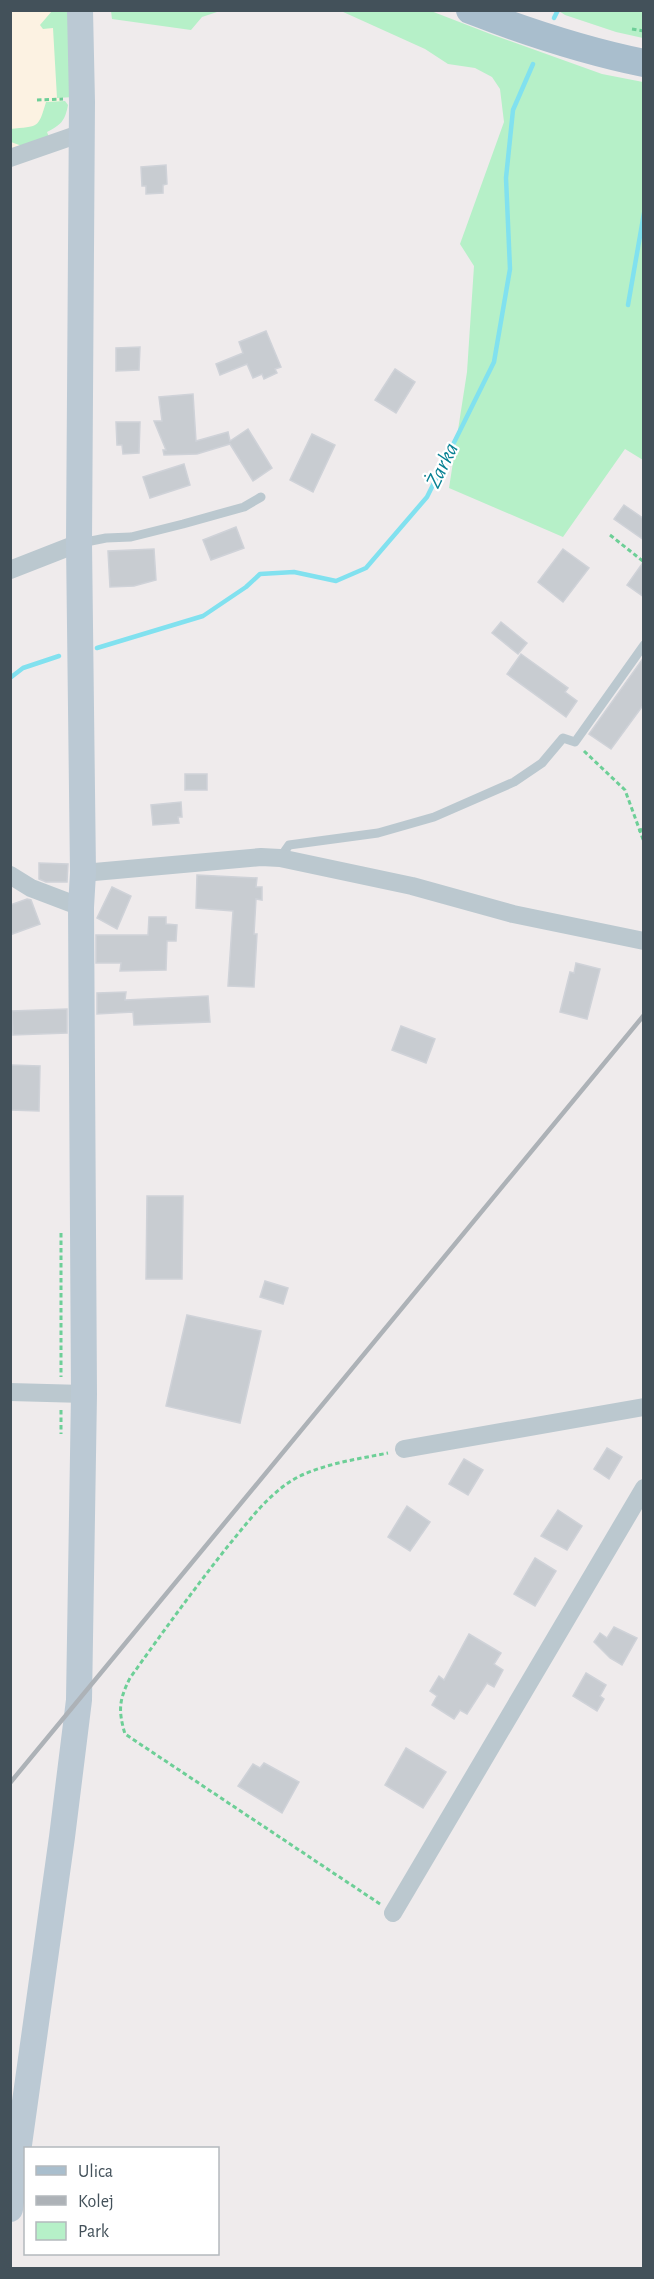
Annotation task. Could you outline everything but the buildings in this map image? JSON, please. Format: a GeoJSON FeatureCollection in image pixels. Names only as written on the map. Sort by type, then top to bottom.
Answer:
{"type":"FeatureCollection","features":[{"type":"Feature","properties":{"kind":"main road"},"geometry":{"type":"LineString","coordinates":[[10,2209],[61,1849],[79,1700],[84,1394],[81,907],[83,873],[79,543],[82,133],[80,10]]}},
{"type":"Feature","properties":{"kind":"main road"},"geometry":{"type":"LineString","coordinates":[[482,15],[616,57],[644,63]]}},
{"type":"Feature","properties":{"kind":"street"},"geometry":{"type":"LineString","coordinates":[[10,158],[82,133]]}},
{"type":"Feature","properties":{"kind":"street"},"geometry":{"type":"LineString","coordinates":[[10,570],[79,543]]}},
{"type":"Feature","properties":{"kind":"street"},"geometry":{"type":"LineString","coordinates":[[83,873],[261,857],[280,858],[412,886],[513,915],[644,941]]}},
{"type":"Feature","properties":{"kind":"street"},"geometry":{"type":"LineString","coordinates":[[10,875],[31,888],[81,907]]}},
{"type":"Feature","properties":{"kind":"street"},"geometry":{"type":"LineString","coordinates":[[10,1392],[84,1394]]}},
{"type":"Feature","properties":{"kind":"street"},"geometry":{"type":"LineString","coordinates":[[404,1449],[644,1407]]}},
{"type":"Feature","properties":{"kind":"street"},"geometry":{"type":"LineString","coordinates":[[393,1912],[644,1488]]}},
{"type":"Feature","properties":{"kind":"lane"},"geometry":{"type":"LineString","coordinates":[[79,543],[106,538],[131,537],[183,524],[244,507],[261,497]]}},
{"type":"Feature","properties":{"kind":"lane"},"geometry":{"type":"LineString","coordinates":[[280,858],[289,845],[378,833],[434,817],[514,782],[542,763],[563,738],[575,742],[644,645]]}},
{"type":"Feature","properties":{"kind":"path"},"geometry":{"type":"LineString","coordinates":[[632,29],[644,31]]}},
{"type":"Feature","properties":{"kind":"path"},"geometry":{"type":"LineString","coordinates":[[37,100],[67,99]]}},
{"type":"Feature","properties":{"kind":"path"},"geometry":{"type":"LineString","coordinates":[[610,536],[644,562]]}},
{"type":"Feature","properties":{"kind":"path"},"geometry":{"type":"LineString","coordinates":[[575,742],[625,790],[644,842]]}},
{"type":"Feature","properties":{"kind":"path"},"geometry":{"type":"LineString","coordinates":[[639,832],[644,827]]}},
{"type":"Feature","properties":{"kind":"path"},"geometry":{"type":"LineString","coordinates":[[393,1912],[125,1734],[120,1716],[121,1696],[130,1678],[204,1576],[252,1517],[275,1493],[298,1477],[328,1465],[404,1449]]}},
{"type":"Feature","properties":{"kind":"shaded area"},"geometry":{"type":"Polygon","coordinates":[[[11,11],[57,11],[63,91],[61,107],[47,132],[49,137],[11,149],[11,11]]]}},
{"type":"Feature","properties":{"kind":"green space"},"geometry":{"type":"Polygon","coordinates":[[[111,10],[220,11],[202,17],[191,30],[112,19],[111,10]]]}},
{"type":"Feature","properties":{"kind":"green space"},"geometry":{"type":"Polygon","coordinates":[[[52,11],[72,11],[74,97],[57,98],[53,28],[43,29],[40,25],[52,11]]]}},
{"type":"Feature","properties":{"kind":"green space"},"geometry":{"type":"Polygon","coordinates":[[[341,11],[431,11],[602,74],[643,82],[643,460],[625,449],[563,537],[449,488],[467,372],[474,266],[460,244],[504,122],[500,89],[492,77],[475,68],[448,64],[425,49],[341,11]]]}},
{"type":"Feature","properties":{"kind":"green space"},"geometry":{"type":"Polygon","coordinates":[[[559,11],[643,11],[643,38],[616,32],[559,11]]]}},
{"type":"Feature","properties":{"kind":"green space"},"geometry":{"type":"Polygon","coordinates":[[[65,101],[68,105],[64,119],[47,132],[49,137],[22,146],[11,142],[10,129],[32,126],[39,122],[46,102],[65,101]]]}},
{"type":"Feature","properties":{"kind":"waterway","name":"Żarka"},"geometry":{"type":"LineString","coordinates":[[554,18],[558,10]]}},
{"type":"Feature","properties":{"kind":"waterway","name":"Żarka"},"geometry":{"type":"LineString","coordinates":[[97,648],[203,616],[246,587],[260,574],[294,572],[336,581],[366,568],[427,497],[494,362],[510,269],[506,178],[513,110],[533,64]]}},
{"type":"Feature","properties":{"kind":"waterway"},"geometry":{"type":"LineString","coordinates":[[628,305],[644,213]]}},
{"type":"Feature","properties":{"kind":"waterway","name":"Żarka"},"geometry":{"type":"LineString","coordinates":[[10,678],[23,668],[59,656]]}},
{"type":"Feature","properties":{"kind":"railway"},"geometry":{"type":"LineString","coordinates":[[10,1783],[644,1015]]}}]}
